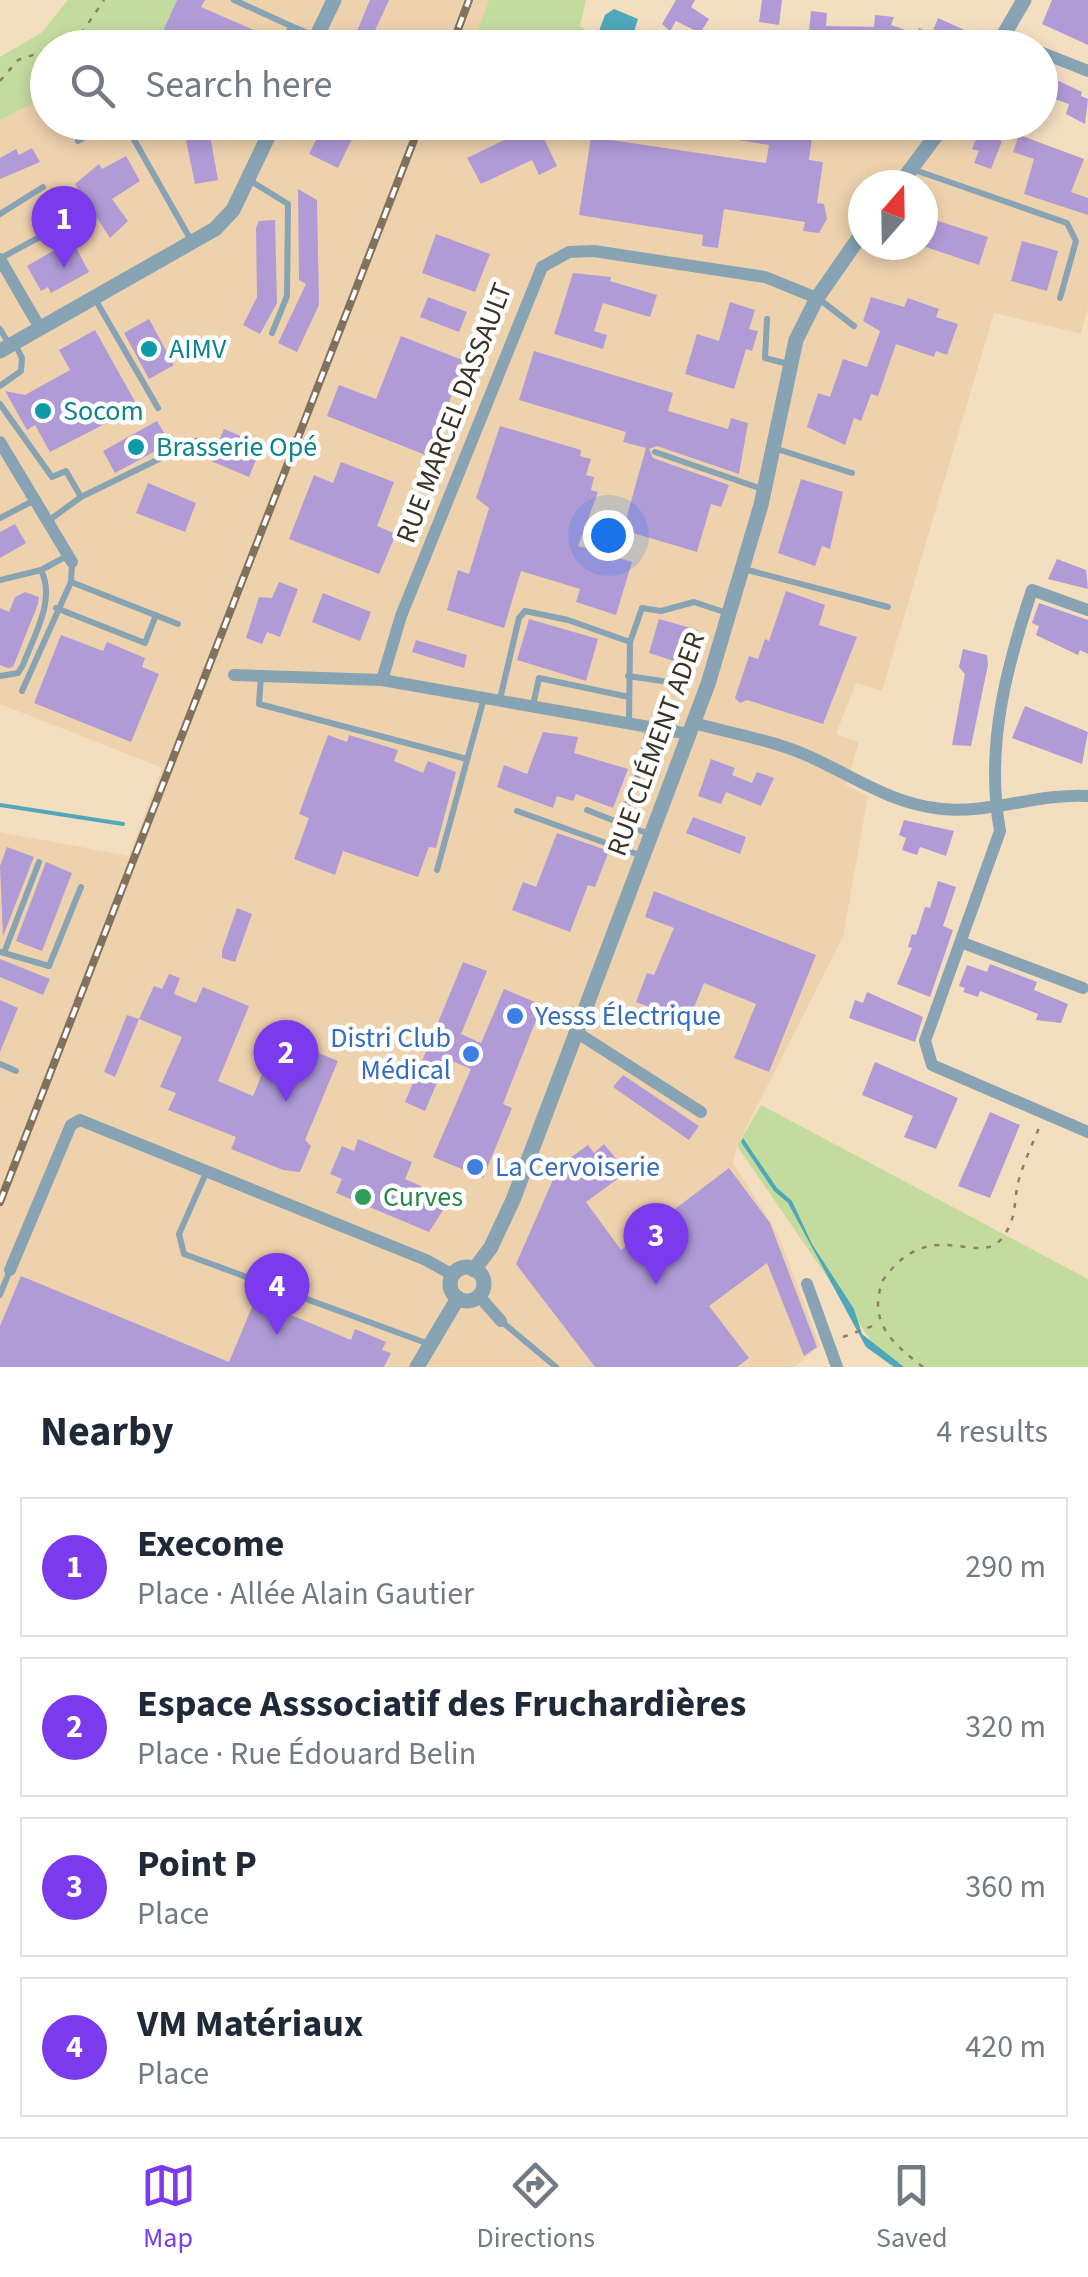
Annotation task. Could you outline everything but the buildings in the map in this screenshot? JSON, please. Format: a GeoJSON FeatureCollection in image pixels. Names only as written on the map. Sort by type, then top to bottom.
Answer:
{"type":"FeatureCollection","features":[{"type":"Feature","properties":{"kind":"street"},"geometry":{"type":"LineString","coordinates":[[320,30],[334,0]]}},
{"type":"Feature","properties":{"kind":"street"},"geometry":{"type":"LineString","coordinates":[[1006,30],[1024,0]]}},
{"type":"Feature","properties":{"kind":"street"},"geometry":{"type":"LineString","coordinates":[[1058,59],[1088,71]]}},
{"type":"Feature","properties":{"kind":"street"},"geometry":{"type":"LineString","coordinates":[[8,346],[193,243],[233,210],[267,140]]}},
{"type":"Feature","properties":{"kind":"street"},"geometry":{"type":"LineString","coordinates":[[911,169],[933,140]]}},
{"type":"Feature","properties":{"kind":"street","name":"RUE MARCEL DASSAULT"},"geometry":{"type":"LineString","coordinates":[[382,680],[401,616],[542,267],[569,252],[585,250],[765,278],[817,298]]}},
{"type":"Feature","properties":{"kind":"street","name":"RUE CLÉMENT ADER"},"geometry":{"type":"LineString","coordinates":[[474,1270],[492,1246],[513,1200],[692,729],[744,570],[774,448],[788,364],[817,298],[848,254]]}},
{"type":"Feature","properties":{"kind":"street"},"geometry":{"type":"LineString","coordinates":[[0,259],[40,328]]}},
{"type":"Feature","properties":{"kind":"street"},"geometry":{"type":"LineString","coordinates":[[0,442],[6,466],[70,559]]}},
{"type":"Feature","properties":{"kind":"street"},"geometry":{"type":"LineString","coordinates":[[1088,610],[1032,590],[1000,703],[996,806],[1000,832],[926,1042],[932,1065],[1088,1132]]}},
{"type":"Feature","properties":{"kind":"street"},"geometry":{"type":"LineString","coordinates":[[234,675],[382,680],[650,726],[692,729],[804,754],[870,789],[912,804],[946,810],[1064,794],[1088,796]]}},
{"type":"Feature","properties":{"kind":"street"},"geometry":{"type":"LineString","coordinates":[[963,943],[1083,988]]}},
{"type":"Feature","properties":{"kind":"street"},"geometry":{"type":"LineString","coordinates":[[576,1032],[701,1112]]}},
{"type":"Feature","properties":{"kind":"street"},"geometry":{"type":"LineString","coordinates":[[10,1270],[71,1126],[80,1120],[426,1260],[453,1275]]}},
{"type":"Feature","properties":{"kind":"street"},"geometry":{"type":"LineString","coordinates":[[465,1268],[474,1270],[484,1282],[478,1296],[468,1301],[458,1298],[450,1288],[453,1275],[465,1268]]}},
{"type":"Feature","properties":{"kind":"street"},"geometry":{"type":"LineString","coordinates":[[807,1284],[837,1367]]}},
{"type":"Feature","properties":{"kind":"street"},"geometry":{"type":"LineString","coordinates":[[478,1296],[501,1321]]}},
{"type":"Feature","properties":{"kind":"street"},"geometry":{"type":"LineString","coordinates":[[416,1367],[458,1298]]}},
{"type":"Feature","properties":{"kind":"lane"},"geometry":{"type":"LineString","coordinates":[[234,0],[297,30]]}},
{"type":"Feature","properties":{"kind":"lane"},"geometry":{"type":"LineString","coordinates":[[289,30],[291,26]]}},
{"type":"Feature","properties":{"kind":"lane"},"geometry":{"type":"LineString","coordinates":[[134,140],[193,243]]}},
{"type":"Feature","properties":{"kind":"lane"},"geometry":{"type":"LineString","coordinates":[[911,169],[1066,223],[1076,241],[1060,298]]}},
{"type":"Feature","properties":{"kind":"lane"},"geometry":{"type":"LineString","coordinates":[[248,180],[288,204],[287,296],[272,332]]}},
{"type":"Feature","properties":{"kind":"lane"},"geometry":{"type":"LineString","coordinates":[[0,214],[43,187]]}},
{"type":"Feature","properties":{"kind":"lane"},"geometry":{"type":"LineString","coordinates":[[0,259],[58,227]]}},
{"type":"Feature","properties":{"kind":"lane"},"geometry":{"type":"LineString","coordinates":[[94,298],[158,408]]}},
{"type":"Feature","properties":{"kind":"lane"},"geometry":{"type":"LineString","coordinates":[[817,298],[854,326]]}},
{"type":"Feature","properties":{"kind":"lane"},"geometry":{"type":"LineString","coordinates":[[767,319],[765,358],[788,364]]}},
{"type":"Feature","properties":{"kind":"lane"},"geometry":{"type":"LineString","coordinates":[[0,329],[24,365],[0,386]]}},
{"type":"Feature","properties":{"kind":"lane"},"geometry":{"type":"LineString","coordinates":[[0,404],[52,477],[66,472],[81,497]]}},
{"type":"Feature","properties":{"kind":"lane"},"geometry":{"type":"LineString","coordinates":[[46,523],[81,497],[196,440]]}},
{"type":"Feature","properties":{"kind":"lane"},"geometry":{"type":"LineString","coordinates":[[774,448],[852,472]]}},
{"type":"Feature","properties":{"kind":"lane"},"geometry":{"type":"LineString","coordinates":[[654,452],[765,490]]}},
{"type":"Feature","properties":{"kind":"lane"},"geometry":{"type":"LineString","coordinates":[[0,518],[33,501]]}},
{"type":"Feature","properties":{"kind":"lane"},"geometry":{"type":"LineString","coordinates":[[0,580],[70,559],[71,582],[56,608],[22,692]]}},
{"type":"Feature","properties":{"kind":"lane"},"geometry":{"type":"LineString","coordinates":[[0,676],[18,673],[23,665],[47,600],[48,584],[41,570]]}},
{"type":"Feature","properties":{"kind":"lane"},"geometry":{"type":"LineString","coordinates":[[744,570],[888,607]]}},
{"type":"Feature","properties":{"kind":"lane"},"geometry":{"type":"LineString","coordinates":[[71,582],[178,624]]}},
{"type":"Feature","properties":{"kind":"lane"},"geometry":{"type":"LineString","coordinates":[[630,722],[630,642],[642,608],[660,610],[694,602],[730,614]]}},
{"type":"Feature","properties":{"kind":"lane"},"geometry":{"type":"LineString","coordinates":[[56,608],[145,643],[156,615]]}},
{"type":"Feature","properties":{"kind":"lane"},"geometry":{"type":"LineString","coordinates":[[500,700],[519,618],[525,611],[568,620],[630,642]]}},
{"type":"Feature","properties":{"kind":"lane"},"geometry":{"type":"LineString","coordinates":[[261,675],[259,704],[467,759]]}},
{"type":"Feature","properties":{"kind":"lane"},"geometry":{"type":"LineString","coordinates":[[628,676],[669,682]]}},
{"type":"Feature","properties":{"kind":"lane"},"geometry":{"type":"LineString","coordinates":[[533,705],[539,678],[629,697]]}},
{"type":"Feature","properties":{"kind":"lane"},"geometry":{"type":"LineString","coordinates":[[438,870],[484,696]]}},
{"type":"Feature","properties":{"kind":"lane"},"geometry":{"type":"LineString","coordinates":[[620,823],[639,772],[650,726]]}},
{"type":"Feature","properties":{"kind":"lane"},"geometry":{"type":"LineString","coordinates":[[587,810],[650,834]]}},
{"type":"Feature","properties":{"kind":"lane"},"geometry":{"type":"LineString","coordinates":[[517,811],[642,856]]}},
{"type":"Feature","properties":{"kind":"lane"},"geometry":{"type":"LineString","coordinates":[[39,862],[2,953],[50,966],[81,888]]}},
{"type":"Feature","properties":{"kind":"lane"},"geometry":{"type":"LineString","coordinates":[[0,1064],[16,1071]]}},
{"type":"Feature","properties":{"kind":"lane"},"geometry":{"type":"LineString","coordinates":[[207,1171],[179,1234],[184,1254],[430,1345]]}},
{"type":"Feature","properties":{"kind":"lane"},"geometry":{"type":"LineString","coordinates":[[0,1294],[10,1270]]}},
{"type":"Feature","properties":{"kind":"lane"},"geometry":{"type":"LineString","coordinates":[[501,1321],[556,1367]]}},
{"type":"Feature","properties":{"kind":"path"},"geometry":{"type":"LineString","coordinates":[[85,30],[104,0]]}},
{"type":"Feature","properties":{"kind":"path"},"geometry":{"type":"LineString","coordinates":[[0,81],[18,60],[30,56]]}},
{"type":"Feature","properties":{"kind":"path"},"geometry":{"type":"LineString","coordinates":[[923,1367],[890,1342],[879,1323],[883,1280],[922,1245],[934,1242],[983,1250],[1000,1242],[1017,1214],[1018,1182],[1044,1113]]}},
{"type":"Feature","properties":{"kind":"path"},"geometry":{"type":"LineString","coordinates":[[852,1334],[879,1323]]}},
{"type":"Feature","properties":{"kind":"shaded area"},"geometry":{"type":"Polygon","coordinates":[[[177,0],[489,0],[478,30],[163,30],[177,0]]]}},
{"type":"Feature","properties":{"kind":"shaded area"},"geometry":{"type":"Polygon","coordinates":[[[30,105],[30,140],[1034,140],[1088,161],[1088,308],[1081,334],[994,313],[882,691],[856,683],[836,734],[859,742],[846,785],[868,796],[843,937],[737,1146],[733,1163],[777,1232],[820,1346],[794,1367],[0,1367],[0,832],[129,856],[162,768],[0,704],[0,120],[30,105]]]}},
{"type":"Feature","properties":{"kind":"green space"},"geometry":{"type":"Polygon","coordinates":[[[68,0],[177,0],[163,30],[43,30],[68,0]]]}},
{"type":"Feature","properties":{"kind":"green space"},"geometry":{"type":"Polygon","coordinates":[[[489,0],[586,0],[580,26],[586,30],[478,30],[489,0]]]}},
{"type":"Feature","properties":{"kind":"green space"},"geometry":{"type":"Polygon","coordinates":[[[30,39],[30,105],[0,120],[0,57],[30,39]]]}},
{"type":"Feature","properties":{"kind":"green space"},"geometry":{"type":"Polygon","coordinates":[[[761,1105],[1088,1279],[1088,1367],[902,1367],[876,1348],[737,1146],[761,1105]]]}},
{"type":"Feature","properties":{"kind":"water"},"geometry":{"type":"Polygon","coordinates":[[[614,9],[638,19],[634,30],[599,30],[605,15],[614,9]]]}},
{"type":"Feature","properties":{"kind":"water"},"geometry":{"type":"Polygon","coordinates":[[[743,1138],[777,1188],[792,1201],[812,1244],[854,1309],[862,1334],[904,1367],[894,1367],[866,1347],[788,1203],[774,1191],[741,1142],[743,1138]]]}},
{"type":"Feature","properties":{"kind":"waterway"},"geometry":{"type":"LineString","coordinates":[[0,805],[123,824]]}},
{"type":"Feature","properties":{"kind":"railway"},"geometry":{"type":"LineString","coordinates":[[458,30],[469,0]]}},
{"type":"Feature","properties":{"kind":"railway"},"geometry":{"type":"LineString","coordinates":[[0,1202],[414,140]]}},
{"type":"Feature","properties":{"kind":"place","name":"Execome"},"geometry":{"type":"Point","coordinates":[64,268]}},
{"type":"Feature","properties":{"kind":"place","name":"AIMV"},"geometry":{"type":"Point","coordinates":[149,349]}},
{"type":"Feature","properties":{"kind":"place","name":"Socom"},"geometry":{"type":"Point","coordinates":[43,411]}},
{"type":"Feature","properties":{"kind":"place","name":"Brasserie Opé"},"geometry":{"type":"Point","coordinates":[136,447]}},
{"type":"Feature","properties":{"kind":"place","name":"Yesss Électrique"},"geometry":{"type":"Point","coordinates":[515,1016]}},
{"type":"Feature","properties":{"kind":"place","name":"Distri Club Médical"},"geometry":{"type":"Point","coordinates":[471,1054]}},
{"type":"Feature","properties":{"kind":"place","name":"Espace Asssociatif des Fruchardières"},"geometry":{"type":"Point","coordinates":[286,1102]}},
{"type":"Feature","properties":{"kind":"place","name":"La Cervoiserie"},"geometry":{"type":"Point","coordinates":[475,1167]}},
{"type":"Feature","properties":{"kind":"place","name":"Curves"},"geometry":{"type":"Point","coordinates":[363,1197]}},
{"type":"Feature","properties":{"kind":"place","name":"Point P"},"geometry":{"type":"Point","coordinates":[656,1285]}},
{"type":"Feature","properties":{"kind":"place","name":"VM Matériaux"},"geometry":{"type":"Point","coordinates":[277,1335]}}]}
